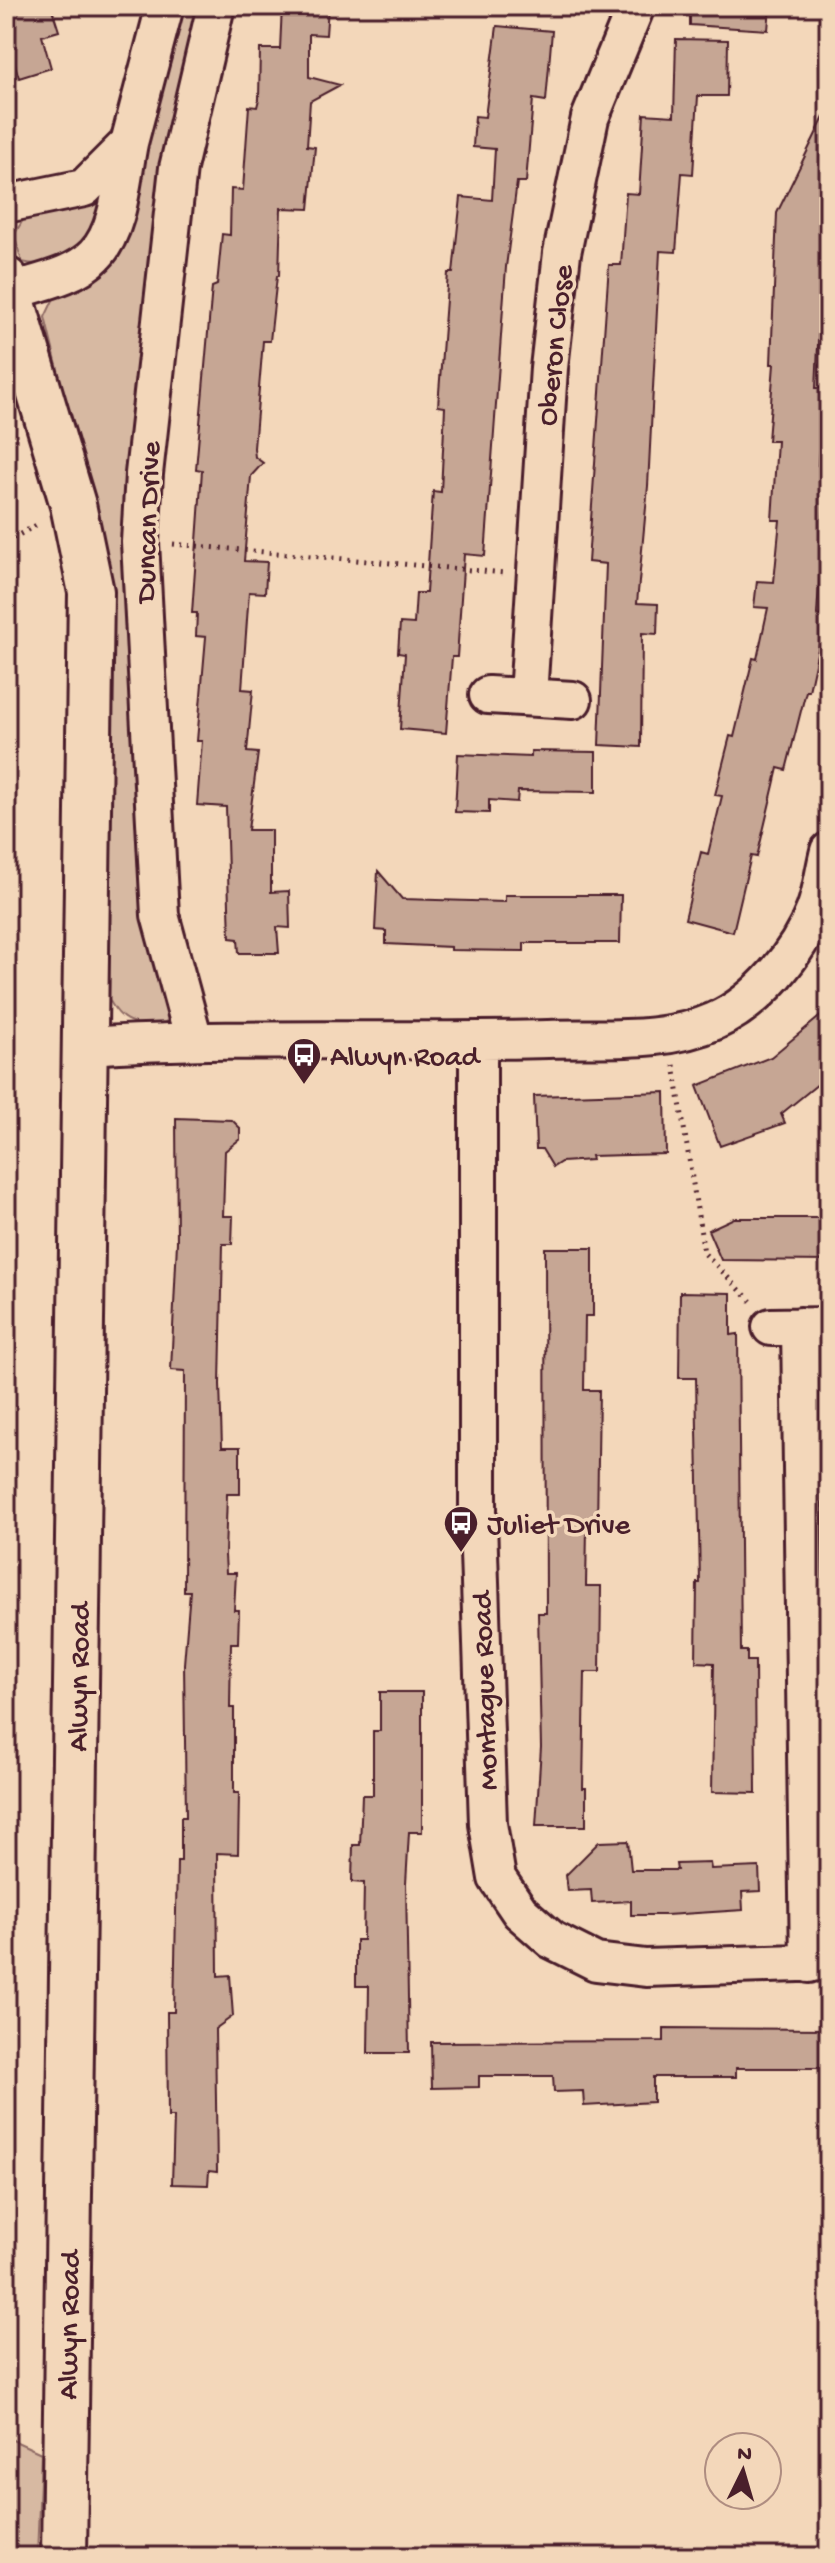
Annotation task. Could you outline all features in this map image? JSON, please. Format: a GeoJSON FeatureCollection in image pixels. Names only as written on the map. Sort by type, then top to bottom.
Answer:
{"type":"FeatureCollection","features":[{"type":"Feature","properties":{"kind":"street"},"geometry":{"type":"LineString","coordinates":[[8,286],[62,275],[95,255],[111,224],[165,6]]}},
{"type":"Feature","properties":{"kind":"street","name":"Duncan Drive"},"geometry":{"type":"LineString","coordinates":[[194,1040],[160,915],[140,542],[147,443],[178,168],[216,6]]}},
{"type":"Feature","properties":{"kind":"street","name":"Oberon Close"},"geometry":{"type":"LineString","coordinates":[[528,696],[549,368],[562,253],[590,118],[636,6]]}},
{"type":"Feature","properties":{"kind":"street"},"geometry":{"type":"LineString","coordinates":[[6,204],[84,188],[129,143]]}},
{"type":"Feature","properties":{"kind":"street","name":"Alwyn Road"},"geometry":{"type":"LineString","coordinates":[[8,286],[73,505],[91,592],[64,2557]]}},
{"type":"Feature","properties":{"kind":"street"},"geometry":{"type":"LineString","coordinates":[[488,695],[573,700]]}},
{"type":"Feature","properties":{"kind":"street"},"geometry":{"type":"LineString","coordinates":[[87,1046],[194,1040],[478,1041],[674,1035],[717,1021],[754,994],[788,959],[815,911],[829,851]]}},
{"type":"Feature","properties":{"kind":"street","name":"Montague Road"},"geometry":{"type":"LineString","coordinates":[[478,1041],[478,1522],[488,1824],[497,1878],[520,1912],[552,1940],[596,1962],[646,1968],[819,1963]]}},
{"type":"Feature","properties":{"kind":"street"},"geometry":{"type":"LineString","coordinates":[[800,1327],[819,1963]]}},
{"type":"Feature","properties":{"kind":"path"},"geometry":{"type":"LineString","coordinates":[[140,542],[243,548],[534,576]]}},
{"type":"Feature","properties":{"kind":"path"},"geometry":{"type":"LineString","coordinates":[[674,1035],[674,1069],[704,1253],[756,1304],[800,1327]]}},
{"type":"Feature","properties":{"kind":"shaded area"},"geometry":{"type":"Polygon","coordinates":[[[181,6],[204,6],[142,339],[174,1013],[160,1028],[124,1018],[113,1006],[103,986],[103,553],[45,317],[56,294],[76,283],[181,6]]]}},
{"type":"Feature","properties":{"kind":"shaded area"},"geometry":{"type":"Polygon","coordinates":[[[92,196],[101,204],[92,236],[79,251],[51,263],[22,262],[14,235],[26,215],[92,196]]]}},
{"type":"Feature","properties":{"kind":"shaded area"},"geometry":{"type":"Polygon","coordinates":[[[6,2437],[41,2453],[37,2557],[6,2557],[6,2437]]]}},
{"type":"Feature","properties":{"kind":"building"},"geometry":{"type":"Polygon","coordinates":[[[51,6],[59,31],[42,36],[51,68],[19,78],[6,35],[6,9],[51,6]]]}},
{"type":"Feature","properties":{"kind":"building"},"geometry":{"type":"Polygon","coordinates":[[[282,6],[328,6],[326,35],[309,34],[309,77],[340,85],[310,101],[307,146],[315,147],[309,209],[281,208],[279,276],[270,341],[263,341],[254,448],[255,457],[263,463],[251,476],[244,561],[267,562],[265,593],[249,592],[242,689],[253,690],[247,752],[258,753],[248,830],[271,830],[271,892],[289,891],[290,928],[277,927],[279,953],[239,953],[238,939],[230,938],[226,807],[197,805],[202,741],[197,741],[206,637],[196,636],[197,613],[192,613],[202,470],[196,469],[212,287],[217,285],[222,234],[230,235],[231,189],[243,190],[249,106],[257,107],[259,99],[260,49],[280,49],[282,6]]]}},
{"type":"Feature","properties":{"kind":"building"},"geometry":{"type":"Polygon","coordinates":[[[690,6],[770,6],[768,30],[690,25],[690,6]]]}},
{"type":"Feature","properties":{"kind":"building"},"geometry":{"type":"Polygon","coordinates":[[[497,26],[552,31],[546,101],[533,99],[526,182],[517,182],[506,267],[485,556],[464,554],[457,657],[452,657],[446,733],[400,729],[405,654],[398,653],[400,623],[414,624],[416,593],[426,593],[433,491],[441,492],[445,407],[438,406],[448,273],[453,273],[461,197],[492,200],[495,149],[473,147],[475,116],[485,117],[497,26]]]}},
{"type":"Feature","properties":{"kind":"building"},"geometry":{"type":"Polygon","coordinates":[[[676,39],[728,40],[727,96],[698,96],[693,174],[682,173],[676,252],[660,251],[648,486],[637,603],[658,604],[657,634],[642,633],[641,747],[599,745],[606,564],[588,562],[609,265],[621,265],[626,193],[639,194],[644,114],[674,116],[676,39]]]}},
{"type":"Feature","properties":{"kind":"building"},"geometry":{"type":"Polygon","coordinates":[[[829,107],[829,208],[825,206],[816,388],[823,388],[818,465],[827,465],[817,615],[825,617],[809,691],[806,691],[786,770],[778,768],[757,857],[751,856],[733,932],[685,919],[701,852],[708,854],[722,796],[715,795],[730,736],[734,737],[753,658],[757,659],[768,608],[754,607],[757,581],[774,582],[780,520],[772,520],[777,441],[768,441],[774,364],[771,364],[777,213],[829,107]]]}},
{"type":"Feature","properties":{"kind":"building"},"geometry":{"type":"Polygon","coordinates":[[[531,751],[596,752],[596,792],[518,791],[517,802],[489,800],[489,813],[455,812],[458,754],[531,757],[531,751]]]}},
{"type":"Feature","properties":{"kind":"building"},"geometry":{"type":"Polygon","coordinates":[[[378,871],[402,899],[505,902],[505,895],[621,895],[620,943],[524,943],[524,951],[451,950],[451,947],[386,944],[386,931],[375,930],[378,871]]]}},
{"type":"Feature","properties":{"kind":"building"},"geometry":{"type":"Polygon","coordinates":[[[829,1009],[829,1075],[781,1114],[785,1123],[720,1146],[697,1086],[771,1057],[829,1009]]]}},
{"type":"Feature","properties":{"kind":"building"},"geometry":{"type":"Polygon","coordinates":[[[665,1092],[666,1154],[591,1156],[592,1160],[561,1162],[553,1167],[542,1149],[536,1149],[534,1096],[665,1092]]]}},
{"type":"Feature","properties":{"kind":"building"},"geometry":{"type":"Polygon","coordinates":[[[176,1118],[232,1120],[240,1128],[240,1139],[225,1151],[223,1216],[233,1216],[232,1244],[223,1244],[220,1384],[222,1447],[240,1447],[240,1494],[227,1494],[225,1555],[226,1573],[236,1573],[234,1610],[239,1610],[238,1643],[231,1643],[230,1708],[234,1708],[234,1793],[239,1793],[238,1854],[217,1853],[218,1976],[230,1975],[233,2016],[215,2029],[217,2172],[209,2171],[208,2185],[172,2184],[174,2117],[168,2117],[167,2012],[174,2012],[177,1861],[181,1861],[181,1817],[186,1817],[184,1664],[190,1591],[184,1591],[185,1371],[171,1370],[177,1242],[176,1118]]]}},
{"type":"Feature","properties":{"kind":"building"},"geometry":{"type":"Polygon","coordinates":[[[734,1218],[829,1218],[829,1261],[721,1260],[708,1230],[734,1218]]]}},
{"type":"Feature","properties":{"kind":"building"},"geometry":{"type":"Polygon","coordinates":[[[545,1248],[593,1248],[593,1316],[585,1316],[584,1390],[599,1390],[597,1527],[587,1527],[586,1586],[601,1586],[600,1672],[585,1672],[583,1788],[586,1788],[586,1826],[536,1826],[541,1747],[538,1613],[546,1613],[545,1248]]]}},
{"type":"Feature","properties":{"kind":"building"},"geometry":{"type":"Polygon","coordinates":[[[680,1292],[731,1293],[731,1335],[738,1334],[741,1651],[747,1651],[747,1661],[755,1661],[756,1793],[712,1792],[714,1663],[696,1662],[697,1583],[700,1583],[696,1378],[679,1378],[680,1292]]]}},
{"type":"Feature","properties":{"kind":"building"},"geometry":{"type":"Polygon","coordinates":[[[380,1692],[422,1692],[422,1832],[409,1832],[406,1884],[409,2053],[368,2053],[369,1986],[356,1986],[356,1940],[363,1940],[364,1883],[352,1882],[353,1845],[360,1845],[362,1795],[373,1795],[373,1731],[380,1731],[380,1692]]]}},
{"type":"Feature","properties":{"kind":"building"},"geometry":{"type":"Polygon","coordinates":[[[628,1841],[631,1870],[677,1870],[676,1864],[710,1863],[711,1869],[759,1867],[760,1891],[742,1892],[743,1910],[631,1915],[631,1901],[592,1903],[591,1890],[568,1891],[566,1875],[599,1842],[628,1841]]]}},
{"type":"Feature","properties":{"kind":"building"},"geometry":{"type":"Polygon","coordinates":[[[664,2028],[829,2029],[829,2068],[736,2068],[736,2077],[653,2077],[653,2102],[584,2106],[583,2091],[554,2092],[553,2076],[479,2076],[479,2087],[432,2088],[431,2042],[664,2041],[664,2028]]]}},
{"type":"Feature","properties":{"kind":"place","name":"Alwyn Road"},"geometry":{"type":"Point","coordinates":[304,1086]}},
{"type":"Feature","properties":{"kind":"place","name":"Juliet Drive"},"geometry":{"type":"Point","coordinates":[461,1554]}}]}
